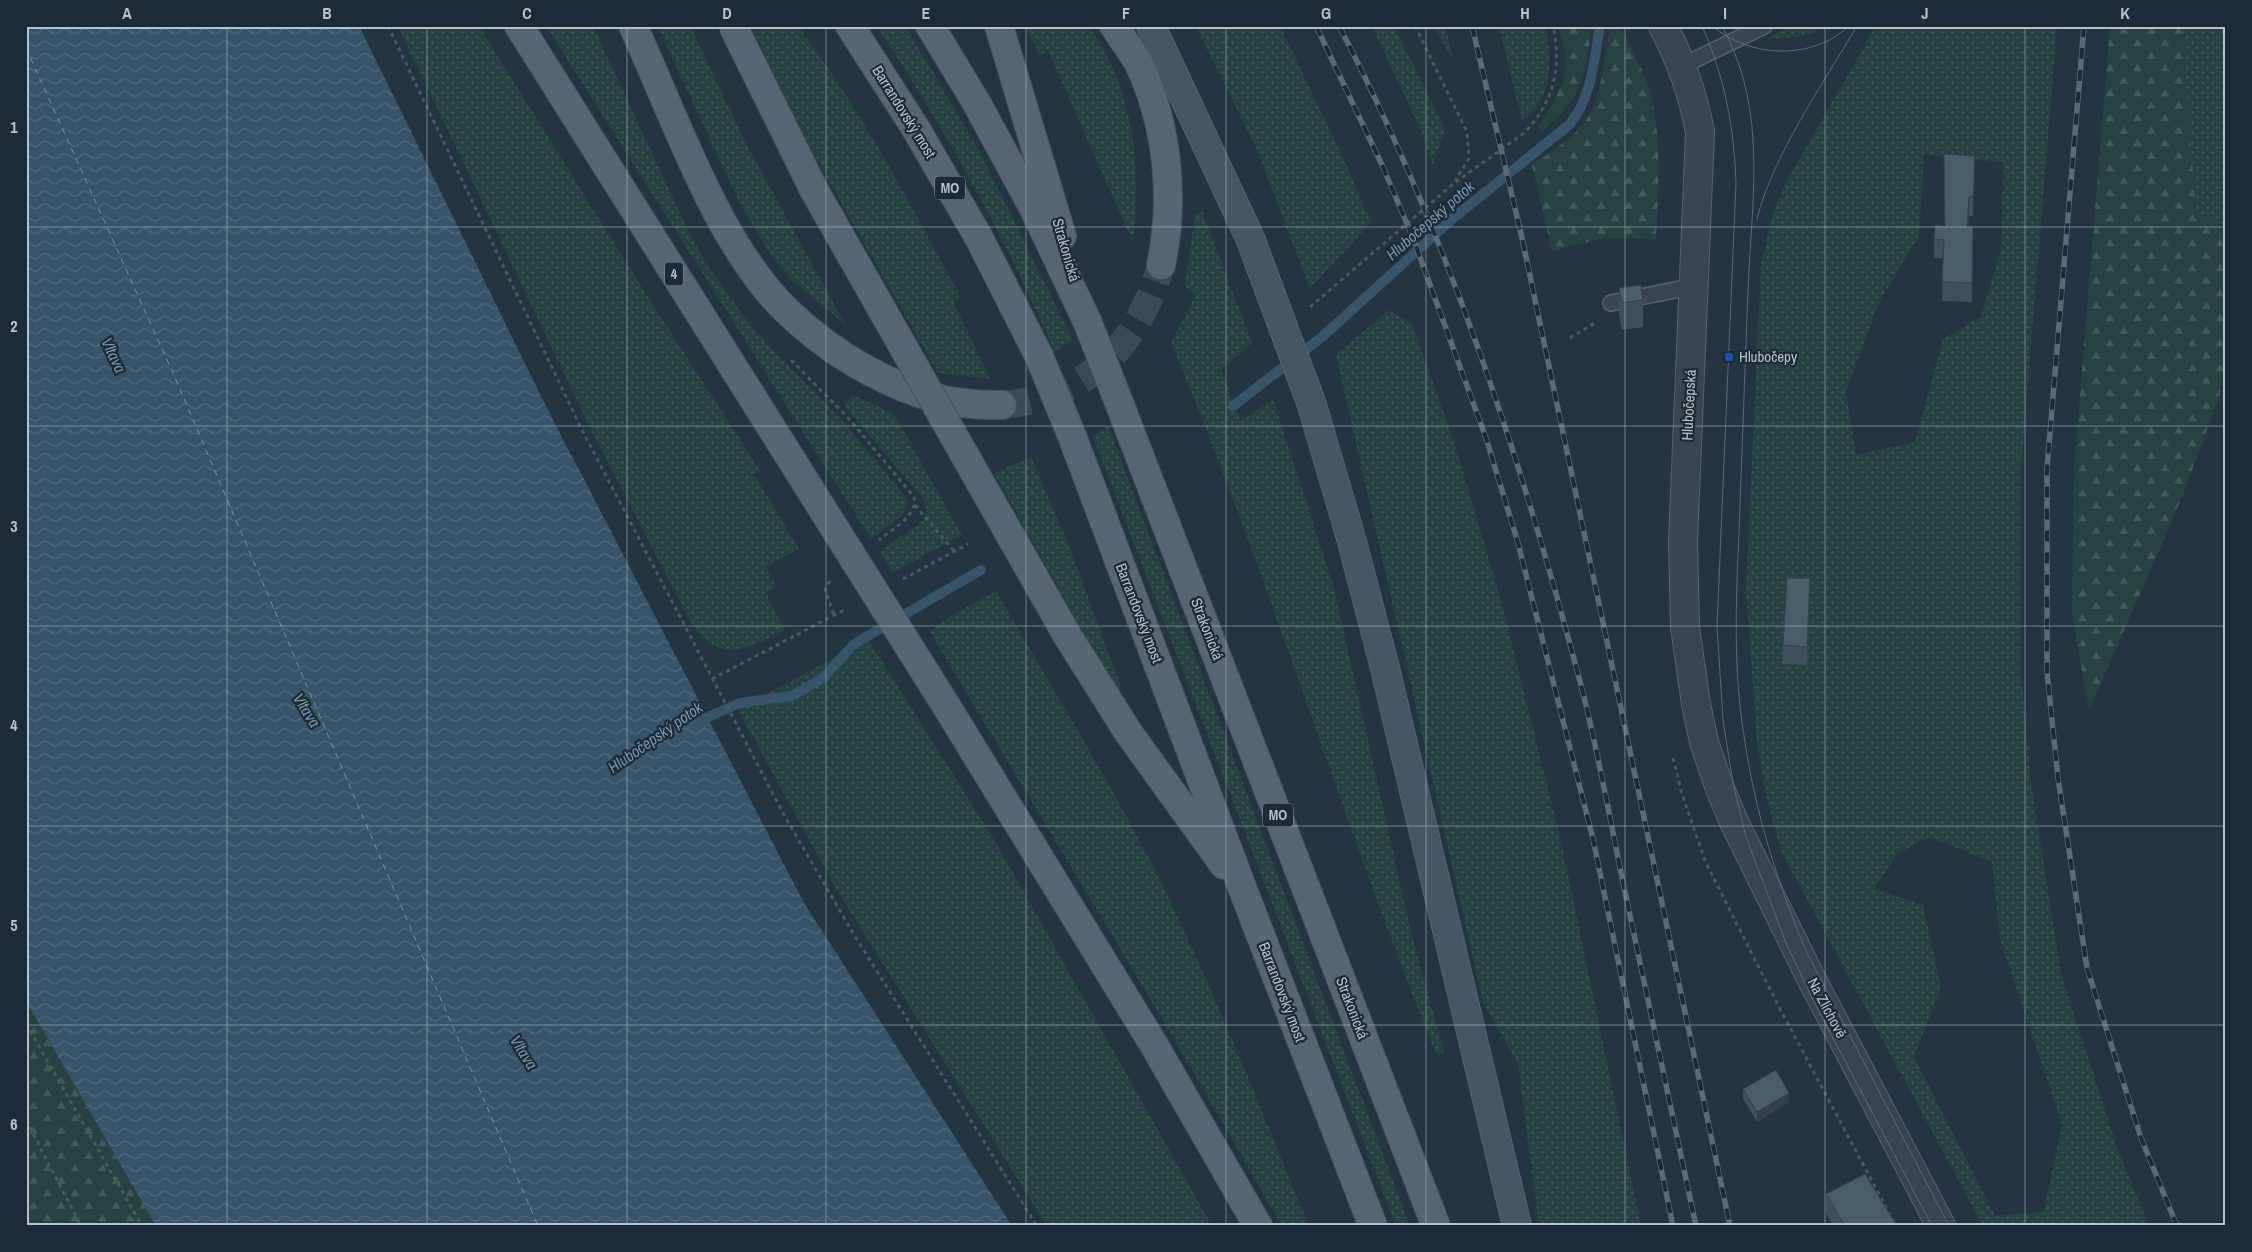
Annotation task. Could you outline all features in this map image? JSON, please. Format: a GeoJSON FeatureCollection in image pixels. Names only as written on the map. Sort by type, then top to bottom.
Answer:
{"type":"FeatureCollection","features":[{"type":"Feature","properties":{"kind":"main road","name":"4"},"geometry":{"type":"LineString","coordinates":[[519,26],[947,707],[1149,1036],[1258,1226]]}},
{"type":"Feature","properties":{"kind":"main road"},"geometry":{"type":"LineString","coordinates":[[633,26],[703,183],[738,248],[786,310],[830,347],[900,388],[958,404],[1002,405]]}},
{"type":"Feature","properties":{"kind":"main road"},"geometry":{"type":"LineString","coordinates":[[733,26],[814,190],[1068,635],[1128,732],[1245,895]]}},
{"type":"Feature","properties":{"kind":"main road","name":"Barrandovský most"},"geometry":{"type":"LineString","coordinates":[[850,26],[916,129],[979,238],[1039,356],[1072,436],[1245,895],[1373,1226]]}},
{"type":"Feature","properties":{"kind":"main road","name":"MO"},"geometry":{"type":"LineString","coordinates":[[930,26],[976,102],[1034,208],[1087,321]]}},
{"type":"Feature","properties":{"kind":"main road","name":"Strakonická"},"geometry":{"type":"LineString","coordinates":[[998,26],[1087,321],[1436,1226]]}},
{"type":"Feature","properties":{"kind":"main road"},"geometry":{"type":"LineString","coordinates":[[1114,26],[1138,62]]}},
{"type":"Feature","properties":{"kind":"main road"},"geometry":{"type":"LineString","coordinates":[[1119,26],[1138,62],[1153,99],[1164,150],[1168,205],[1166,237],[1161,266]]}},
{"type":"Feature","properties":{"kind":"main road"},"geometry":{"type":"LineString","coordinates":[[1151,26],[1250,238],[1312,405],[1351,538],[1385,668],[1517,1226]]}},
{"type":"Feature","properties":{"kind":"street","name":"Hlubočepská"},"geometry":{"type":"LineString","coordinates":[[1664,26],[1682,66],[1694,102],[1700,132],[1683,542],[1685,627],[1696,704],[1704,742],[1719,786]]}},
{"type":"Feature","properties":{"kind":"street","name":"Na Zlíchově"},"geometry":{"type":"LineString","coordinates":[[1719,786],[1811,978],[1941,1226]]}},
{"type":"Feature","properties":{"kind":"lane"},"geometry":{"type":"LineString","coordinates":[[1682,66],[1764,26]]}},
{"type":"Feature","properties":{"kind":"lane"},"geometry":{"type":"LineString","coordinates":[[1612,303],[1694,286]]}},
{"type":"Feature","properties":{"kind":"path"},"geometry":{"type":"LineString","coordinates":[[388,26],[582,430],[734,721],[823,883],[1037,1226]]}},
{"type":"Feature","properties":{"kind":"path"},"geometry":{"type":"LineString","coordinates":[[1415,26],[1467,132],[1469,158],[1453,184]]}},
{"type":"Feature","properties":{"kind":"path"},"geometry":{"type":"LineString","coordinates":[[1306,310],[1453,184],[1524,133],[1532,125],[1549,95],[1558,65],[1553,26]]}},
{"type":"Feature","properties":{"kind":"path"},"geometry":{"type":"LineString","coordinates":[[916,505],[954,551]]}},
{"type":"Feature","properties":{"kind":"path"},"geometry":{"type":"LineString","coordinates":[[712,679],[834,615]]}},
{"type":"Feature","properties":{"kind":"path"},"geometry":{"type":"LineString","coordinates":[[26,1024],[142,1226]]}},
{"type":"Feature","properties":{"kind":"path"},"geometry":{"type":"LineString","coordinates":[[26,1120],[81,1226]]}},
{"type":"Feature","properties":{"kind":"green space"},"geometry":{"type":"Polygon","coordinates":[[[398,26],[479,26],[644,291],[760,470],[754,474],[799,549],[766,566],[776,587],[766,593],[785,630],[759,643],[736,650],[724,649],[714,645],[703,637],[692,624],[590,428],[398,26]]]}},
{"type":"Feature","properties":{"kind":"green space"},"geometry":{"type":"Polygon","coordinates":[[[546,26],[593,26],[688,230],[705,262],[741,313],[768,345],[840,418],[905,496],[908,502],[902,515],[871,539],[546,26]]]}},
{"type":"Feature","properties":{"kind":"green space"},"geometry":{"type":"Polygon","coordinates":[[[658,26],[690,26],[749,149],[845,324],[789,278],[767,249],[740,203],[658,26]]]}},
{"type":"Feature","properties":{"kind":"green space"},"geometry":{"type":"Polygon","coordinates":[[[751,26],[798,26],[821,58],[864,124],[904,192],[960,296],[953,301],[990,379],[938,373],[806,141],[751,26]]]}},
{"type":"Feature","properties":{"kind":"green space"},"geometry":{"type":"Polygon","coordinates":[[[876,26],[906,26],[982,156],[1073,340],[1055,352],[1016,267],[973,185],[926,104],[876,26]]]}},
{"type":"Feature","properties":{"kind":"green space"},"geometry":{"type":"Polygon","coordinates":[[[1025,26],[1088,26],[1104,49],[1125,101],[1131,129],[1136,186],[1133,242],[1048,51],[1040,55],[1025,26]]]}},
{"type":"Feature","properties":{"kind":"green space"},"geometry":{"type":"Polygon","coordinates":[[[1196,26],[1280,26],[1347,166],[1371,223],[1310,288],[1257,150],[1196,26]]]}},
{"type":"Feature","properties":{"kind":"green space"},"geometry":{"type":"Polygon","coordinates":[[[1372,26],[1394,26],[1445,129],[1433,165],[1421,131],[1372,26]]]}},
{"type":"Feature","properties":{"kind":"green space"},"geometry":{"type":"Polygon","coordinates":[[[1433,26],[1445,26],[1453,59],[1433,26]]]}},
{"type":"Feature","properties":{"kind":"green space"},"geometry":{"type":"Polygon","coordinates":[[[1499,26],[1545,26],[1549,52],[1548,78],[1540,101],[1522,121],[1499,26]]]}},
{"type":"Feature","properties":{"kind":"green space"},"geometry":{"type":"Polygon","coordinates":[[[1558,26],[1592,26],[1587,60],[1580,86],[1574,97],[1555,120],[1541,132],[1539,126],[1561,87],[1565,70],[1565,52],[1558,26]]]}},
{"type":"Feature","properties":{"kind":"green space"},"geometry":{"type":"Polygon","coordinates":[[[1610,26],[1620,26],[1643,73],[1653,107],[1658,145],[1656,239],[1604,238],[1552,251],[1532,165],[1557,148],[1581,127],[1587,119],[1596,100],[1601,80],[1610,26]]]}},
{"type":"Feature","properties":{"kind":"green space"},"geometry":{"type":"Polygon","coordinates":[[[1790,26],[1827,26],[1805,36],[1767,39],[1790,26]]]}},
{"type":"Feature","properties":{"kind":"green space"},"geometry":{"type":"Polygon","coordinates":[[[1876,26],[2057,26],[2021,468],[2021,674],[2031,782],[2061,974],[2117,1147],[2149,1226],[1983,1226],[1781,851],[1765,792],[1757,740],[1746,590],[1761,264],[1773,213],[1785,184],[1876,26]],[[1924,155],[1919,236],[1880,300],[1846,391],[1856,455],[1915,442],[1943,339],[1981,317],[2002,245],[2003,162],[1924,155]],[[1929,837],[1897,854],[1874,889],[1923,905],[1941,987],[1914,1057],[1995,1216],[2044,1212],[2062,1124],[2000,940],[1992,862],[1929,837]]]}},
{"type":"Feature","properties":{"kind":"green space"},"geometry":{"type":"Polygon","coordinates":[[[2110,26],[2181,26],[2196,210],[2226,230],[2226,353],[2219,398],[2181,500],[2089,710],[2072,615],[2074,470],[2110,26]]]}},
{"type":"Feature","properties":{"kind":"green space"},"geometry":{"type":"Polygon","coordinates":[[[2181,26],[2226,26],[2226,230],[2196,210],[2181,26]]]}},
{"type":"Feature","properties":{"kind":"green space"},"geometry":{"type":"Polygon","coordinates":[[[1202,211],[1252,343],[1221,370],[1241,421],[1273,399],[1334,588],[1411,932],[1444,1052],[1436,1054],[1401,965],[1240,518],[1171,342],[1196,295],[1185,286],[1195,215],[1202,211]]]}},
{"type":"Feature","properties":{"kind":"green space"},"geometry":{"type":"Polygon","coordinates":[[[1388,310],[1412,324],[1456,448],[1502,604],[1562,846],[1641,1226],[1539,1226],[1518,1064],[1483,1002],[1336,355],[1388,310]]]}},
{"type":"Feature","properties":{"kind":"green space"},"geometry":{"type":"Polygon","coordinates":[[[853,395],[894,414],[962,535],[893,573],[879,552],[922,522],[927,511],[922,497],[844,405],[853,395]]]}},
{"type":"Feature","properties":{"kind":"green space"},"geometry":{"type":"Polygon","coordinates":[[[1108,426],[1410,1226],[1396,1226],[1093,437],[1108,426]]]}},
{"type":"Feature","properties":{"kind":"green space"},"geometry":{"type":"Polygon","coordinates":[[[1031,457],[1067,541],[1122,689],[1116,690],[994,473],[1031,457]]]}},
{"type":"Feature","properties":{"kind":"green space"},"geometry":{"type":"Polygon","coordinates":[[[996,591],[1103,774],[1163,886],[1221,1012],[1309,1226],[1282,1226],[1176,1042],[930,632],[949,617],[996,591]]]}},
{"type":"Feature","properties":{"kind":"green space"},"geometry":{"type":"Polygon","coordinates":[[[868,639],[995,841],[1212,1226],[1047,1226],[838,892],[738,710],[868,639]]]}},
{"type":"Feature","properties":{"kind":"green space"},"geometry":{"type":"Polygon","coordinates":[[[26,1001],[156,1226],[26,1226],[26,1001]]]}},
{"type":"Feature","properties":{"kind":"water","name":"Vltava"},"geometry":{"type":"Polygon","coordinates":[[[26,26],[359,26],[551,416],[804,903],[1012,1226],[156,1226],[26,1001],[26,26]]]}},
{"type":"Feature","properties":{"kind":"building"},"geometry":{"type":"Polygon","coordinates":[[[1944,154],[1975,156],[1973,197],[1969,197],[1967,227],[1973,227],[1972,283],[1942,282],[1944,240],[1934,239],[1935,225],[1945,226],[1944,154]]]}},
{"type":"Feature","properties":{"kind":"building"},"geometry":{"type":"Polygon","coordinates":[[[1641,285],[1643,300],[1622,303],[1619,288],[1641,285]]]}},
{"type":"Feature","properties":{"kind":"building"},"geometry":{"type":"Polygon","coordinates":[[[1787,578],[1810,578],[1807,647],[1783,645],[1787,578]]]}},
{"type":"Feature","properties":{"kind":"building"},"geometry":{"type":"Polygon","coordinates":[[[1776,1070],[1789,1093],[1757,1112],[1743,1089],[1776,1070]]]}},
{"type":"Feature","properties":{"kind":"building"},"geometry":{"type":"Polygon","coordinates":[[[1865,1174],[1897,1226],[1845,1226],[1826,1194],[1865,1174]]]}},
{"type":"Feature","properties":{"kind":"waterway","name":"Hlubočepský potok"},"geometry":{"type":"LineString","coordinates":[[1233,406],[1322,337],[1451,220],[1569,125],[1583,103],[1587,91],[1594,65],[1600,26]]}},
{"type":"Feature","properties":{"kind":"waterway","name":"Hlubočepský potok"},"geometry":{"type":"LineString","coordinates":[[698,724],[708,717],[740,703],[792,696],[823,678],[854,644],[981,570]]}},
{"type":"Feature","properties":{"kind":"ferry route"},"geometry":{"type":"LineString","coordinates":[[26,48],[173,373],[538,1226]]}},
{"type":"Feature","properties":{"kind":"tunnel"},"geometry":{"type":"LineString","coordinates":[[1002,405],[1032,400],[1059,391],[1084,379],[1105,362],[1123,343],[1138,320],[1151,294],[1161,265]]}},
{"type":"Feature","properties":{"kind":"tram line"},"geometry":{"type":"LineString","coordinates":[[1702,26],[1717,65],[1727,103],[1733,142],[1736,183],[1717,626],[1723,720],[1733,783],[1746,837],[1786,943],[1813,1000],[1932,1226]]}},
{"type":"Feature","properties":{"kind":"tram line"},"geometry":{"type":"LineString","coordinates":[[1712,26],[1728,37],[1745,44],[1762,49],[1781,51],[1799,50],[1817,45],[1834,37],[1849,26]]}},
{"type":"Feature","properties":{"kind":"tram line"},"geometry":{"type":"LineString","coordinates":[[1722,26],[1735,53],[1744,81],[1753,137],[1753,194],[1736,608],[1738,685],[1744,736],[1754,792],[1768,846],[1786,900],[1807,953],[1949,1226]]}},
{"type":"Feature","properties":{"kind":"tram line"},"geometry":{"type":"LineString","coordinates":[[1757,219],[1764,195],[1787,145],[1857,26]]}},
{"type":"Feature","properties":{"kind":"railway"},"geometry":{"type":"LineString","coordinates":[[1316,26],[1383,167],[1413,238],[1486,438],[1518,543],[1593,839],[1673,1226]]}},
{"type":"Feature","properties":{"kind":"railway"},"geometry":{"type":"LineString","coordinates":[[1339,26],[1415,186],[1448,268],[1479,350],[1534,519],[1588,714],[1696,1226]]}},
{"type":"Feature","properties":{"kind":"railway"},"geometry":{"type":"LineString","coordinates":[[1472,26],[1522,238],[1730,1226]]}},
{"type":"Feature","properties":{"kind":"railway"},"geometry":{"type":"LineString","coordinates":[[2084,26],[2047,469],[2047,672],[2058,778],[2087,968],[2141,1138],[2177,1226]]}},
{"type":"Feature","properties":{"kind":"place","name":"Hlubočepy"},"geometry":{"type":"Point","coordinates":[1729,357]}}]}
